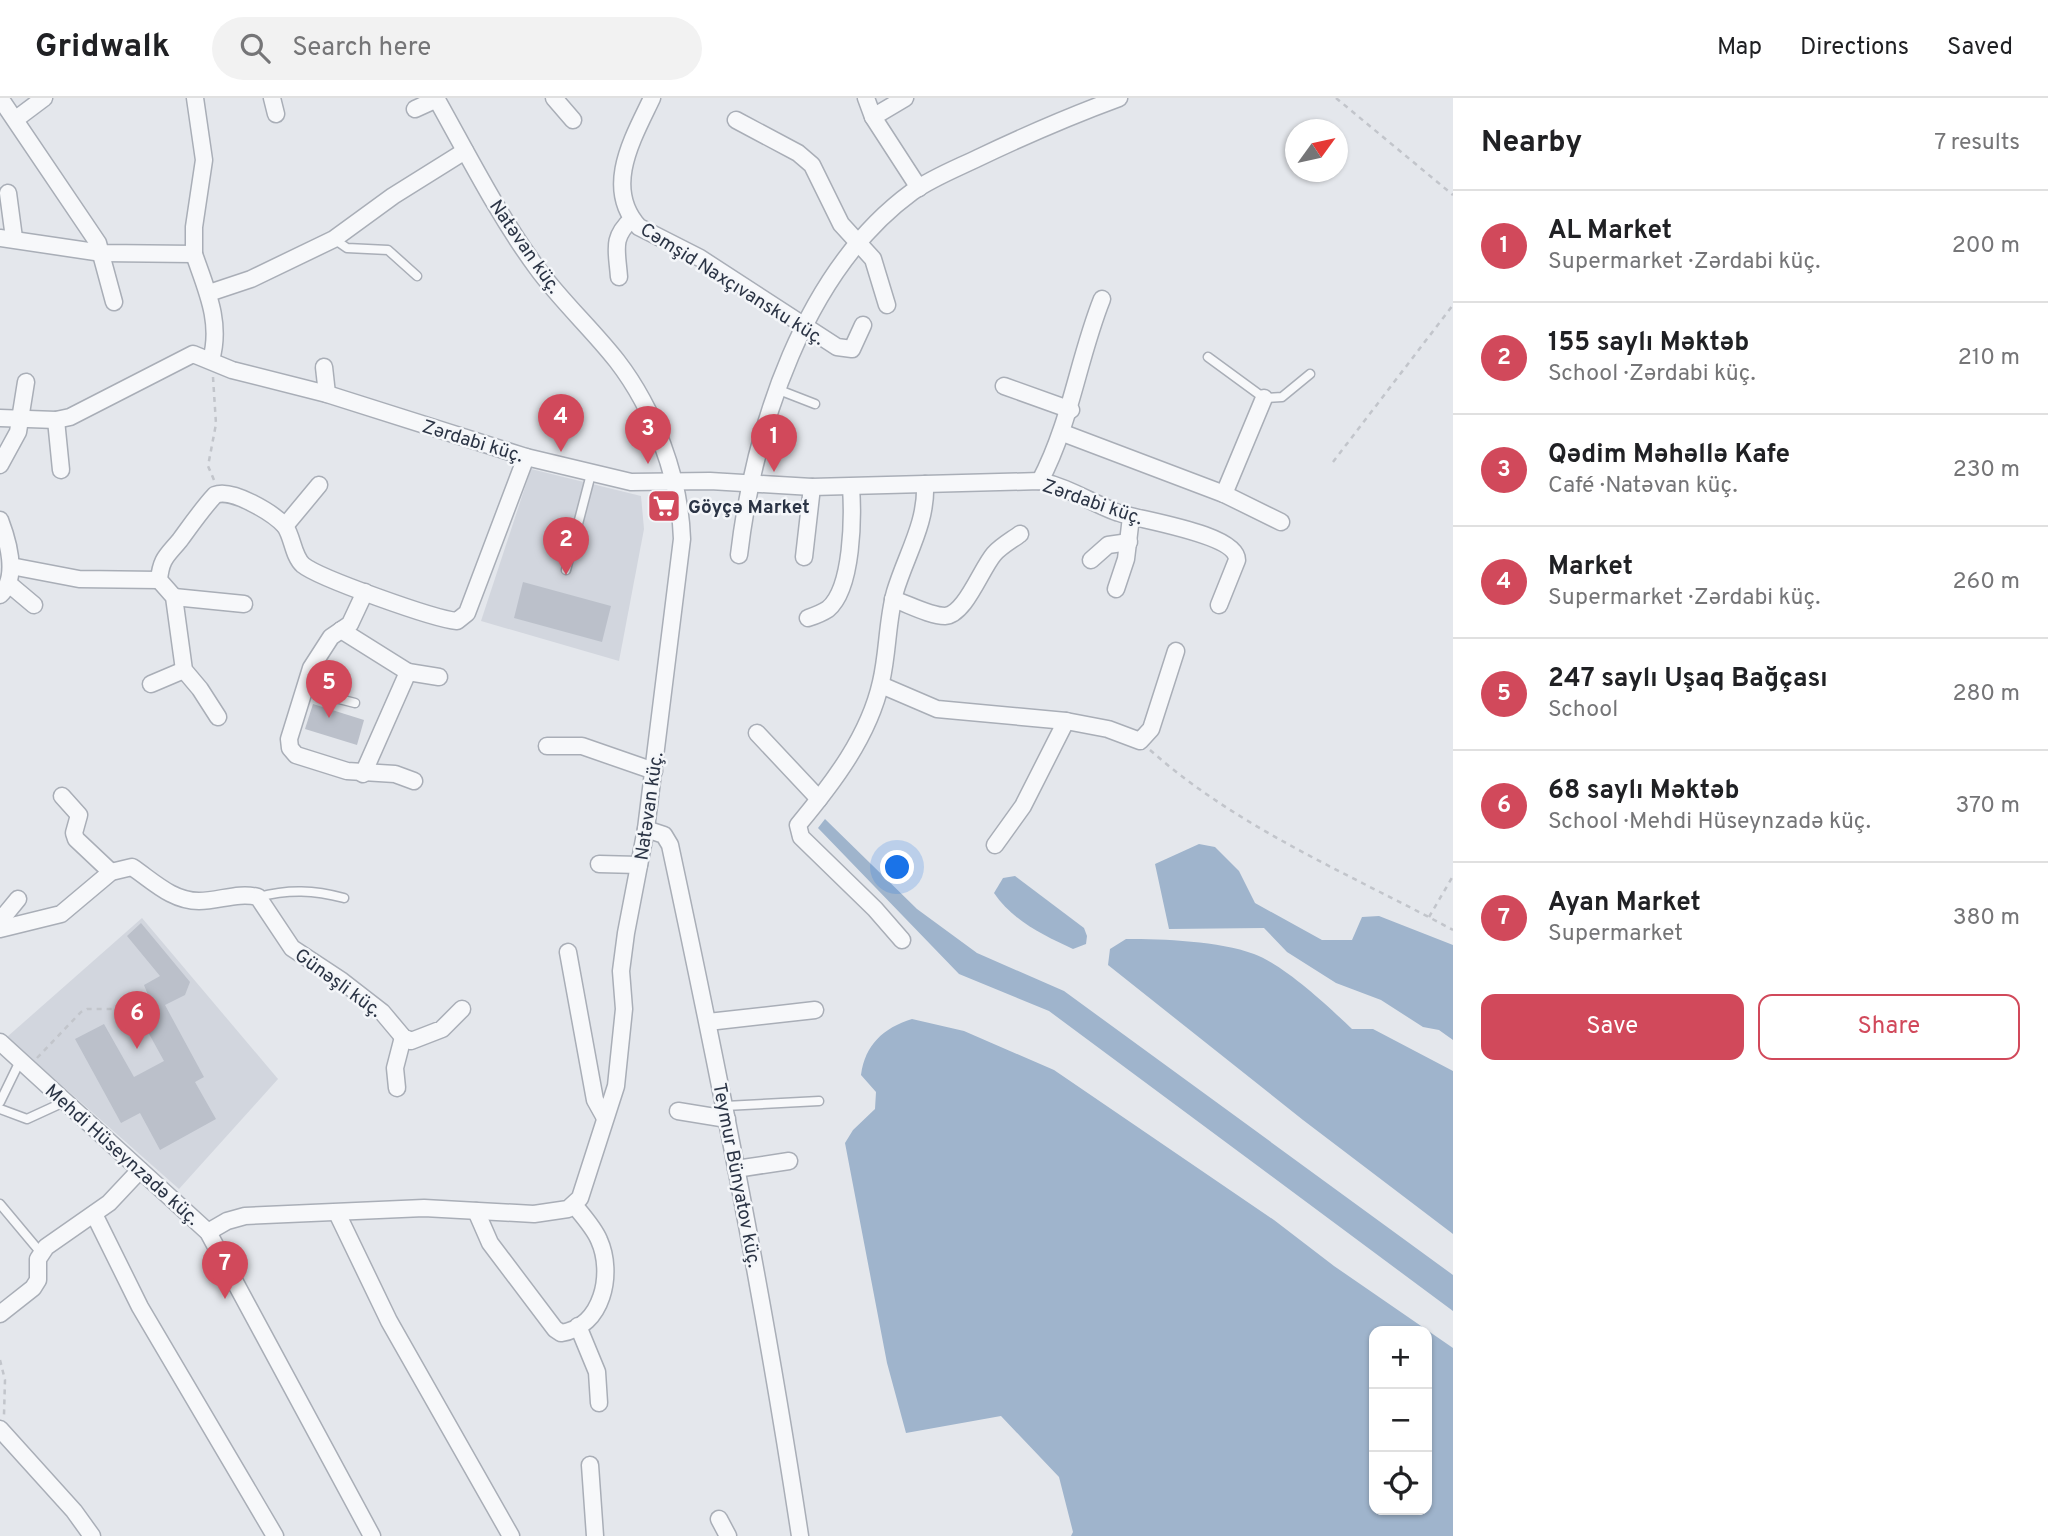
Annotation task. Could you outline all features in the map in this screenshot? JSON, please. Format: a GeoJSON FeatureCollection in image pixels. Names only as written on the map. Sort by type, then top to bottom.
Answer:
{"type":"FeatureCollection","features":[{"type":"Feature","properties":{"kind":"street"},"geometry":{"type":"LineString","coordinates":[[0,98],[88,226],[102,253],[114,302]]}},
{"type":"Feature","properties":{"kind":"street"},"geometry":{"type":"LineString","coordinates":[[16,119],[44,98]]}},
{"type":"Feature","properties":{"kind":"street"},"geometry":{"type":"LineString","coordinates":[[195,98],[204,160],[194,227],[194,254],[209,293],[216,335],[211,360]]}},
{"type":"Feature","properties":{"kind":"street"},"geometry":{"type":"LineString","coordinates":[[554,98],[573,121]]}},
{"type":"Feature","properties":{"kind":"street","name":"Cəmşid Naxçıvansku küç."},"geometry":{"type":"LineString","coordinates":[[652,98],[622,172],[622,189],[632,219],[639,226],[734,278],[803,326],[847,350],[852,349],[858,342],[863,325]]}},
{"type":"Feature","properties":{"kind":"street"},"geometry":{"type":"LineString","coordinates":[[866,98],[873,117],[919,188]]}},
{"type":"Feature","properties":{"kind":"street"},"geometry":{"type":"LineString","coordinates":[[873,117],[905,98]]}},
{"type":"Feature","properties":{"kind":"street"},"geometry":{"type":"LineString","coordinates":[[739,555],[748,484],[803,326],[857,243],[919,188],[1093,102],[1119,98]]}},
{"type":"Feature","properties":{"kind":"street"},"geometry":{"type":"LineString","coordinates":[[415,109],[436,99]]}},
{"type":"Feature","properties":{"kind":"street","name":"Natəvan küç."},"geometry":{"type":"LineString","coordinates":[[436,99],[537,269],[630,379],[661,443],[674,484],[682,539],[646,829],[621,971],[624,1009],[617,1086],[584,1191],[575,1205]]}},
{"type":"Feature","properties":{"kind":"street"},"geometry":{"type":"LineString","coordinates":[[736,120],[798,153],[812,165],[841,223],[873,259],[887,305]]}},
{"type":"Feature","properties":{"kind":"street"},"geometry":{"type":"LineString","coordinates":[[209,293],[251,279],[334,239],[393,196],[465,151]]}},
{"type":"Feature","properties":{"kind":"street"},"geometry":{"type":"LineString","coordinates":[[8,194],[7,238],[102,253],[194,254]]}},
{"type":"Feature","properties":{"kind":"street"},"geometry":{"type":"LineString","coordinates":[[619,277],[619,231],[632,219]]}},
{"type":"Feature","properties":{"kind":"street"},"geometry":{"type":"LineString","coordinates":[[1041,481],[1063,433],[1090,330],[1102,299]]}},
{"type":"Feature","properties":{"kind":"street","name":"Zərdabi küç."},"geometry":{"type":"LineString","coordinates":[[0,418],[56,420],[89,408],[183,357],[200,354],[232,370],[327,394],[526,457],[638,483],[710,481],[812,487],[1041,481],[1068,489],[1131,517],[1192,530],[1237,554],[1219,605]]}},
{"type":"Feature","properties":{"kind":"street"},"geometry":{"type":"LineString","coordinates":[[324,368],[327,394]]}},
{"type":"Feature","properties":{"kind":"street"},"geometry":{"type":"LineString","coordinates":[[0,465],[13,442],[26,382]]}},
{"type":"Feature","properties":{"kind":"street"},"geometry":{"type":"LineString","coordinates":[[1004,386],[1070,410]]}},
{"type":"Feature","properties":{"kind":"street"},"geometry":{"type":"LineString","coordinates":[[1224,494],[1264,398]]}},
{"type":"Feature","properties":{"kind":"street"},"geometry":{"type":"LineString","coordinates":[[56,420],[61,470]]}},
{"type":"Feature","properties":{"kind":"street"},"geometry":{"type":"LineString","coordinates":[[1063,433],[1184,482],[1224,494],[1281,522]]}},
{"type":"Feature","properties":{"kind":"street"},"geometry":{"type":"LineString","coordinates":[[159,580],[167,552],[180,540],[186,528],[215,495],[222,492],[263,508],[285,526],[303,565],[365,592],[450,620],[462,619],[500,531],[526,457]]}},
{"type":"Feature","properties":{"kind":"street"},"geometry":{"type":"LineString","coordinates":[[902,940],[875,909],[801,837],[798,825],[848,759],[881,685],[893,600],[924,515],[925,484]]}},
{"type":"Feature","properties":{"kind":"street"},"geometry":{"type":"LineString","coordinates":[[285,526],[319,485]]}},
{"type":"Feature","properties":{"kind":"street"},"geometry":{"type":"LineString","coordinates":[[808,618],[830,606],[839,589],[854,534],[851,486]]}},
{"type":"Feature","properties":{"kind":"street"},"geometry":{"type":"LineString","coordinates":[[804,557],[812,487]]}},
{"type":"Feature","properties":{"kind":"street"},"geometry":{"type":"LineString","coordinates":[[1115,589],[1129,542],[1131,517]]}},
{"type":"Feature","properties":{"kind":"street"},"geometry":{"type":"LineString","coordinates":[[0,520],[11,566],[4,589],[34,605]]}},
{"type":"Feature","properties":{"kind":"street"},"geometry":{"type":"LineString","coordinates":[[893,600],[944,616],[954,613],[963,606],[980,571],[996,551],[1020,534]]}},
{"type":"Feature","properties":{"kind":"street"},"geometry":{"type":"LineString","coordinates":[[1091,560],[1108,545],[1129,542]]}},
{"type":"Feature","properties":{"kind":"street"},"geometry":{"type":"LineString","coordinates":[[11,566],[79,579],[159,580],[174,597],[184,670],[218,717]]}},
{"type":"Feature","properties":{"kind":"street"},"geometry":{"type":"LineString","coordinates":[[365,592],[350,624],[321,649],[304,690],[289,739],[290,748],[296,755],[363,774],[395,774],[414,781]]}},
{"type":"Feature","properties":{"kind":"street"},"geometry":{"type":"LineString","coordinates":[[174,597],[244,604]]}},
{"type":"Feature","properties":{"kind":"street"},"geometry":{"type":"LineString","coordinates":[[341,630],[408,672],[439,677]]}},
{"type":"Feature","properties":{"kind":"street"},"geometry":{"type":"LineString","coordinates":[[881,685],[937,709],[1066,721],[1108,729],[1140,741],[1152,729],[1176,651]]}},
{"type":"Feature","properties":{"kind":"street"},"geometry":{"type":"LineString","coordinates":[[151,684],[184,670]]}},
{"type":"Feature","properties":{"kind":"street"},"geometry":{"type":"LineString","coordinates":[[363,774],[408,672]]}},
{"type":"Feature","properties":{"kind":"street"},"geometry":{"type":"LineString","coordinates":[[995,845],[1023,806],[1066,721]]}},
{"type":"Feature","properties":{"kind":"street"},"geometry":{"type":"LineString","coordinates":[[757,733],[819,799]]}},
{"type":"Feature","properties":{"kind":"street"},"geometry":{"type":"LineString","coordinates":[[547,746],[582,747],[654,771]]}},
{"type":"Feature","properties":{"kind":"street"},"geometry":{"type":"LineString","coordinates":[[62,796],[79,815],[74,833],[76,839],[111,872]]}},
{"type":"Feature","properties":{"kind":"street","name":"Teymur Bünyatov küç."},"geometry":{"type":"LineString","coordinates":[[646,829],[664,835],[670,845],[726,1112],[764,1315],[800,1536]]}},
{"type":"Feature","properties":{"kind":"street"},"geometry":{"type":"LineString","coordinates":[[599,864],[639,865]]}},
{"type":"Feature","properties":{"kind":"street"},"geometry":{"type":"LineString","coordinates":[[0,929],[61,914],[111,872],[131,867],[167,893],[182,899],[199,901],[248,894],[258,897]]}},
{"type":"Feature","properties":{"kind":"street","name":"Günəşli küç."},"geometry":{"type":"LineString","coordinates":[[258,897],[292,948],[382,1012],[403,1037]]}},
{"type":"Feature","properties":{"kind":"street"},"geometry":{"type":"LineString","coordinates":[[0,921],[18,899]]}},
{"type":"Feature","properties":{"kind":"street"},"geometry":{"type":"LineString","coordinates":[[568,952],[595,1100],[605,1118]]}},
{"type":"Feature","properties":{"kind":"street"},"geometry":{"type":"LineString","coordinates":[[397,1088],[395,1068],[403,1037],[411,1041],[432,1035],[462,1009]]}},
{"type":"Feature","properties":{"kind":"street"},"geometry":{"type":"LineString","coordinates":[[708,1022],[815,1010]]}},
{"type":"Feature","properties":{"kind":"street","name":"Mehdi Hüseynzadə küç."},"geometry":{"type":"LineString","coordinates":[[0,1042],[208,1232],[372,1536]]}},
{"type":"Feature","properties":{"kind":"street"},"geometry":{"type":"LineString","coordinates":[[678,1111],[726,1112]]}},
{"type":"Feature","properties":{"kind":"street"},"geometry":{"type":"LineString","coordinates":[[736,1169],[789,1161]]}},
{"type":"Feature","properties":{"kind":"street"},"geometry":{"type":"LineString","coordinates":[[0,1314],[33,1288],[38,1280],[41,1253],[94,1214],[141,1170]]}},
{"type":"Feature","properties":{"kind":"street"},"geometry":{"type":"LineString","coordinates":[[208,1232],[227,1221],[245,1216],[424,1208],[534,1214],[560,1211],[575,1205],[599,1238],[607,1277],[596,1309],[566,1333],[555,1329],[491,1243],[476,1211]]}},
{"type":"Feature","properties":{"kind":"street"},"geometry":{"type":"LineString","coordinates":[[337,1213],[389,1321],[511,1536]]}},
{"type":"Feature","properties":{"kind":"street"},"geometry":{"type":"LineString","coordinates":[[94,1214],[140,1307],[275,1536]]}},
{"type":"Feature","properties":{"kind":"street"},"geometry":{"type":"LineString","coordinates":[[578,1326],[597,1372],[599,1403]]}},
{"type":"Feature","properties":{"kind":"street"},"geometry":{"type":"LineString","coordinates":[[1,1430],[74,1511],[92,1536]]}},
{"type":"Feature","properties":{"kind":"street"},"geometry":{"type":"LineString","coordinates":[[590,1465],[595,1536]]}},
{"type":"Feature","properties":{"kind":"street"},"geometry":{"type":"LineString","coordinates":[[719,1519],[727,1536]]}},
{"type":"Feature","properties":{"kind":"lane"},"geometry":{"type":"LineString","coordinates":[[334,239],[347,248],[388,250],[416,276]]}},
{"type":"Feature","properties":{"kind":"lane"},"geometry":{"type":"LineString","coordinates":[[1208,357],[1264,398],[1282,397],[1310,374]]}},
{"type":"Feature","properties":{"kind":"lane"},"geometry":{"type":"LineString","coordinates":[[779,390],[815,404]]}},
{"type":"Feature","properties":{"kind":"lane"},"geometry":{"type":"LineString","coordinates":[[566,570],[590,474]]}},
{"type":"Feature","properties":{"kind":"lane"},"geometry":{"type":"LineString","coordinates":[[304,690],[355,704]]}},
{"type":"Feature","properties":{"kind":"lane"},"geometry":{"type":"LineString","coordinates":[[258,897],[285,890],[344,898]]}},
{"type":"Feature","properties":{"kind":"lane"},"geometry":{"type":"LineString","coordinates":[[0,1102],[23,1065]]}},
{"type":"Feature","properties":{"kind":"lane"},"geometry":{"type":"LineString","coordinates":[[726,1112],[819,1101]]}},
{"type":"Feature","properties":{"kind":"lane"},"geometry":{"type":"LineString","coordinates":[[0,1109],[27,1119],[64,1102]]}},
{"type":"Feature","properties":{"kind":"lane"},"geometry":{"type":"LineString","coordinates":[[0,1204],[41,1253]]}},
{"type":"Feature","properties":{"kind":"path"},"geometry":{"type":"LineString","coordinates":[[1336,98],[1453,195]]}},
{"type":"Feature","properties":{"kind":"path"},"geometry":{"type":"LineString","coordinates":[[1333,462],[1453,305]]}},
{"type":"Feature","properties":{"kind":"path"},"geometry":{"type":"LineString","coordinates":[[211,360],[216,410],[208,466],[222,492]]}},
{"type":"Feature","properties":{"kind":"path"},"geometry":{"type":"LineString","coordinates":[[1140,741],[1207,795],[1333,871],[1453,930]]}},
{"type":"Feature","properties":{"kind":"path"},"geometry":{"type":"LineString","coordinates":[[1429,917],[1453,876]]}},
{"type":"Feature","properties":{"kind":"path"},"geometry":{"type":"LineString","coordinates":[[23,1065],[81,1012],[88,1009],[125,1009]]}},
{"type":"Feature","properties":{"kind":"path"},"geometry":{"type":"LineString","coordinates":[[0,1360],[5,1380],[1,1430]]}},
{"type":"Feature","properties":{"kind":"shaded area"},"geometry":{"type":"Polygon","coordinates":[[[531,469],[641,496],[644,529],[619,661],[481,621],[531,469]]]}},
{"type":"Feature","properties":{"kind":"shaded area"},"geometry":{"type":"Polygon","coordinates":[[[142,918],[278,1079],[179,1189],[7,1037],[142,918]]]}},
{"type":"Feature","properties":{"kind":"water"},"geometry":{"type":"Polygon","coordinates":[[[825,819],[917,909],[977,953],[1064,991],[1453,1275],[1453,1311],[1049,1011],[959,974],[818,828],[825,819]]]}},
{"type":"Feature","properties":{"kind":"water"},"geometry":{"type":"Polygon","coordinates":[[[1199,844],[1215,847],[1239,871],[1255,903],[1322,940],[1352,940],[1362,917],[1379,916],[1453,945],[1453,1040],[1439,1030],[1423,1027],[1381,1000],[1336,983],[1287,952],[1264,928],[1169,929],[1155,864],[1199,844]]]}},
{"type":"Feature","properties":{"kind":"water"},"geometry":{"type":"Polygon","coordinates":[[[1015,876],[1084,928],[1086,944],[1073,949],[1040,933],[1001,903],[994,893],[1003,878],[1015,876]]]}},
{"type":"Feature","properties":{"kind":"water"},"geometry":{"type":"Polygon","coordinates":[[[1126,939],[1174,940],[1254,954],[1279,967],[1352,1029],[1373,1029],[1453,1071],[1453,1234],[1303,1120],[1108,965],[1110,949],[1126,939]]]}},
{"type":"Feature","properties":{"kind":"water"},"geometry":{"type":"Polygon","coordinates":[[[912,1019],[964,1031],[1054,1070],[1274,1220],[1334,1266],[1421,1326],[1369,1326],[1369,1515],[1432,1515],[1432,1334],[1453,1348],[1453,1536],[1071,1536],[1073,1532],[1059,1477],[1001,1416],[906,1433],[887,1363],[845,1143],[853,1130],[875,1109],[876,1092],[861,1075],[863,1064],[871,1046],[892,1027],[912,1019]]]}},
{"type":"Feature","properties":{"kind":"building"},"geometry":{"type":"Polygon","coordinates":[[[523,582],[611,606],[602,642],[514,618],[523,582]]]}},
{"type":"Feature","properties":{"kind":"building"},"geometry":{"type":"Polygon","coordinates":[[[313,704],[364,720],[357,745],[305,729],[313,704]]]}},
{"type":"Feature","properties":{"kind":"building"},"geometry":{"type":"Polygon","coordinates":[[[141,923],[190,982],[185,995],[165,1005],[204,1077],[195,1082],[216,1119],[160,1150],[140,1113],[121,1123],[75,1039],[104,1024],[134,1077],[164,1061],[132,1003],[148,995],[144,985],[160,976],[127,936],[141,923]]]}},
{"type":"Feature","properties":{"kind":"place","name":"Market"},"geometry":{"type":"Point","coordinates":[561,452]}},
{"type":"Feature","properties":{"kind":"place","name":"Qədim Məhəllə Kafe"},"geometry":{"type":"Point","coordinates":[648,464]}},
{"type":"Feature","properties":{"kind":"place","name":"AL Market"},"geometry":{"type":"Point","coordinates":[774,472]}},
{"type":"Feature","properties":{"kind":"place","name":"Göyçə Market"},"geometry":{"type":"Point","coordinates":[664,506]}},
{"type":"Feature","properties":{"kind":"place","name":"155 saylı Məktəb"},"geometry":{"type":"Point","coordinates":[566,575]}},
{"type":"Feature","properties":{"kind":"place","name":"247 saylı Uşaq Bağçası"},"geometry":{"type":"Point","coordinates":[329,718]}},
{"type":"Feature","properties":{"kind":"place","name":"68 saylı Məktəb"},"geometry":{"type":"Point","coordinates":[137,1049]}},
{"type":"Feature","properties":{"kind":"place","name":"Ayan Market"},"geometry":{"type":"Point","coordinates":[225,1299]}}]}
